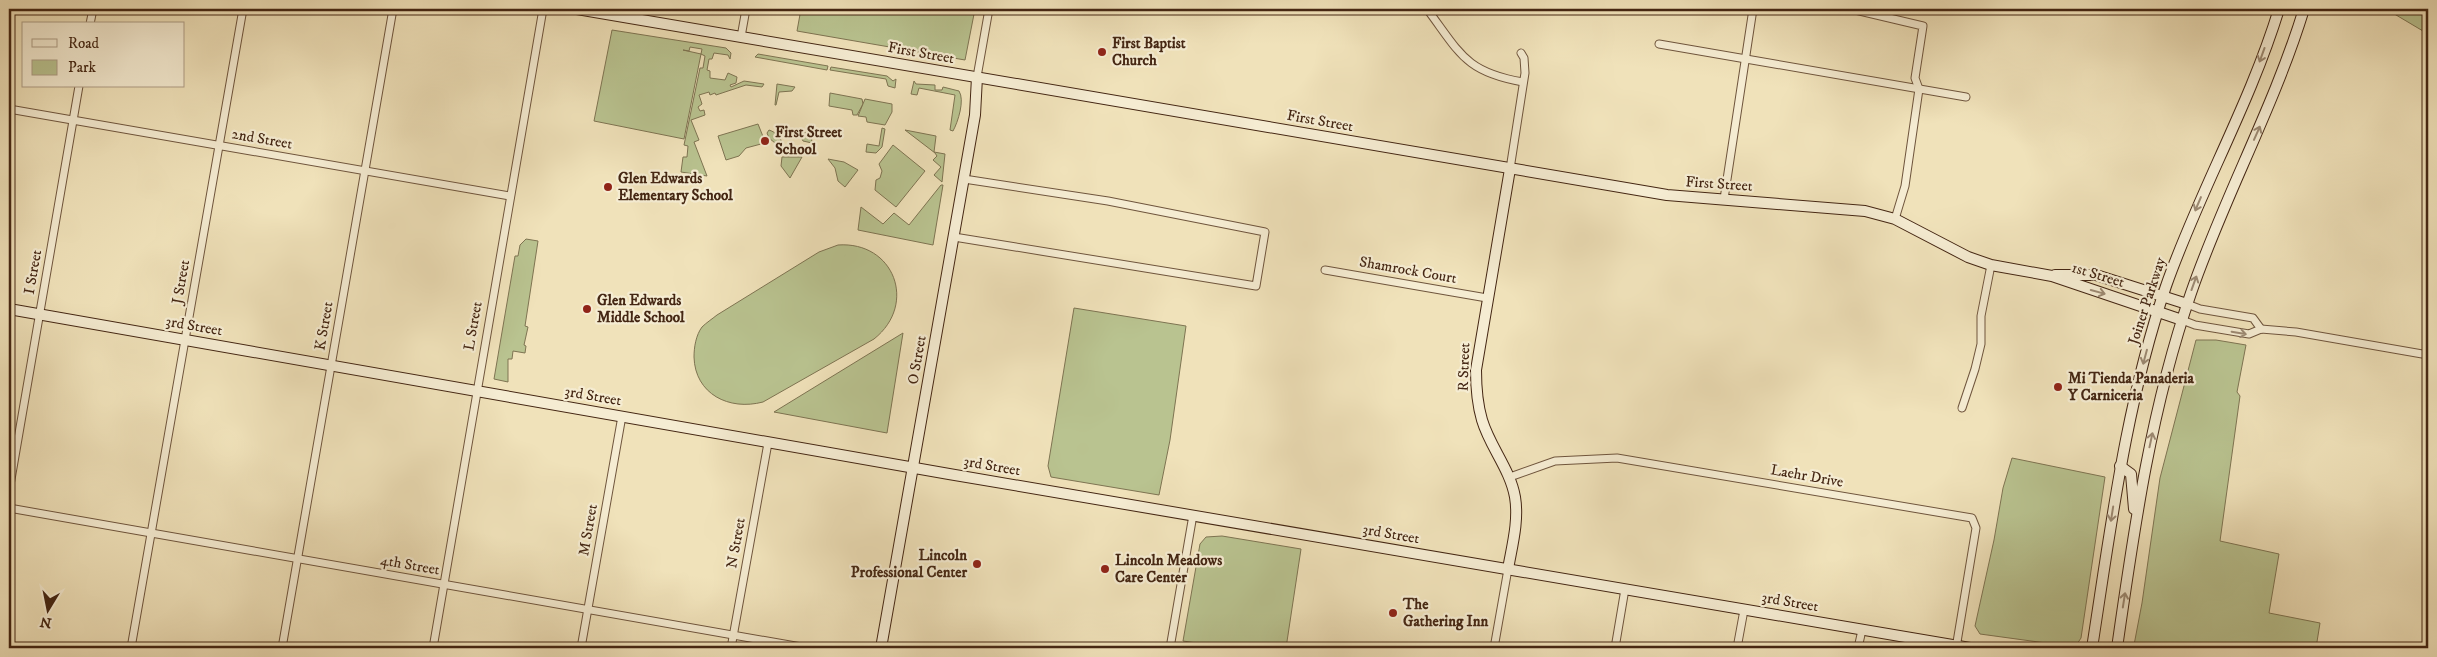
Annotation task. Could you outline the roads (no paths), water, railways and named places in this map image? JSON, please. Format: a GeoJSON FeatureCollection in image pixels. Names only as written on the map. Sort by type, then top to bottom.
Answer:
{"type":"FeatureCollection","features":[{"type":"Feature","properties":{"kind":"street"},"geometry":{"type":"LineString","coordinates":[[90,22],[93,9]]}},
{"type":"Feature","properties":{"kind":"street","name":"J Street"},"geometry":{"type":"LineString","coordinates":[[131,648],[243,9]]}},
{"type":"Feature","properties":{"kind":"street","name":"K Street"},"geometry":{"type":"LineString","coordinates":[[282,648],[393,9]]}},
{"type":"Feature","properties":{"kind":"street","name":"L Street"},"geometry":{"type":"LineString","coordinates":[[433,648],[442,584],[543,9]]}},
{"type":"Feature","properties":{"kind":"street","name":"First Street"},"geometry":{"type":"LineString","coordinates":[[576,9],[1667,195],[1864,211],[1894,219],[1968,257],[1991,266],[2052,276]]}},
{"type":"Feature","properties":{"kind":"street"},"geometry":{"type":"LineString","coordinates":[[741,37],[746,9]]}},
{"type":"Feature","properties":{"kind":"street"},"geometry":{"type":"LineString","coordinates":[[977,77],[989,9]]}},
{"type":"Feature","properties":{"kind":"street"},"geometry":{"type":"LineString","coordinates":[[1427,9],[1462,57],[1476,68],[1498,78],[1523,82]]}},
{"type":"Feature","properties":{"kind":"street"},"geometry":{"type":"LineString","coordinates":[[1724,199],[1753,9]]}},
{"type":"Feature","properties":{"kind":"street"},"geometry":{"type":"LineString","coordinates":[[1851,9],[1923,26],[1915,78],[1919,89],[1905,186],[1894,219]]}},
{"type":"Feature","properties":{"kind":"street","name":"Joiner Parkway"},"geometry":{"type":"LineString","coordinates":[[2092,648],[2120,466],[2139,382],[2158,311],[2196,207],[2253,78],[2279,9]]}},
{"type":"Feature","properties":{"kind":"street"},"geometry":{"type":"LineString","coordinates":[[2117,648],[2134,533],[2155,420],[2182,320],[2217,223],[2285,66],[2304,9]]}},
{"type":"Feature","properties":{"kind":"street"},"geometry":{"type":"LineString","coordinates":[[1659,44],[1966,97]]}},
{"type":"Feature","properties":{"kind":"street","name":"R Street"},"geometry":{"type":"LineString","coordinates":[[1494,648],[1516,518],[1510,477],[1482,421],[1476,396],[1479,345],[1510,169],[1523,82],[1525,64],[1521,53]]}},
{"type":"Feature","properties":{"kind":"street","name":"O Street"},"geometry":{"type":"LineString","coordinates":[[881,648],[975,115],[977,77]]}},
{"type":"Feature","properties":{"kind":"street","name":"I Street"},"geometry":{"type":"LineString","coordinates":[[9,491],[79,88]]}},
{"type":"Feature","properties":{"kind":"street","name":"2nd Street"},"geometry":{"type":"LineString","coordinates":[[9,109],[510,196]]}},
{"type":"Feature","properties":{"kind":"street"},"geometry":{"type":"LineString","coordinates":[[954,236],[1256,286],[1265,232],[1108,201],[964,179]]}},
{"type":"Feature","properties":{"kind":"street"},"geometry":{"type":"LineString","coordinates":[[1962,408],[1981,344],[1981,316],[1991,266]]}},
{"type":"Feature","properties":{"kind":"street","name":"Shamrock Court"},"geometry":{"type":"LineString","coordinates":[[1325,270],[1487,298]]}},
{"type":"Feature","properties":{"kind":"street","name":"1st Street"},"geometry":{"type":"LineString","coordinates":[[2052,276],[2096,275],[2200,309],[2253,318],[2260,329]]}},
{"type":"Feature","properties":{"kind":"street","name":"1st Street"},"geometry":{"type":"LineString","coordinates":[[2052,276],[2195,325],[2250,334],[2260,329],[2296,332],[2428,355]]}},
{"type":"Feature","properties":{"kind":"street","name":"3rd Street"},"geometry":{"type":"LineString","coordinates":[[9,309],[913,468],[1970,648]]}},
{"type":"Feature","properties":{"kind":"street","name":"M Street"},"geometry":{"type":"LineString","coordinates":[[581,648],[622,416]]}},
{"type":"Feature","properties":{"kind":"street","name":"N Street"},"geometry":{"type":"LineString","coordinates":[[731,648],[768,442]]}},
{"type":"Feature","properties":{"kind":"street","name":"Laehr Drive"},"geometry":{"type":"LineString","coordinates":[[1510,477],[1555,461],[1617,458],[1972,518],[1976,528],[1956,647]]}},
{"type":"Feature","properties":{"kind":"street"},"geometry":{"type":"LineString","coordinates":[[2120,466],[2131,474],[2134,533]]}},
{"type":"Feature","properties":{"kind":"street","name":"4th Street"},"geometry":{"type":"LineString","coordinates":[[9,508],[807,648]]}},
{"type":"Feature","properties":{"kind":"street"},"geometry":{"type":"LineString","coordinates":[[1170,648],[1193,516]]}},
{"type":"Feature","properties":{"kind":"street"},"geometry":{"type":"LineString","coordinates":[[1615,648],[1625,589]]}},
{"type":"Feature","properties":{"kind":"street"},"geometry":{"type":"LineString","coordinates":[[1737,648],[1744,610]]}},
{"type":"Feature","properties":{"kind":"street"},"geometry":{"type":"LineString","coordinates":[[1858,648],[1862,630]]}},
{"type":"Feature","properties":{"kind":"place","name":"First Baptist Church"},"geometry":{"type":"Point","coordinates":[1102,52]}},
{"type":"Feature","properties":{"kind":"place","name":"First Street School"},"geometry":{"type":"Point","coordinates":[765,141]}},
{"type":"Feature","properties":{"kind":"place","name":"Glen Edwards Elementary School"},"geometry":{"type":"Point","coordinates":[608,187]}},
{"type":"Feature","properties":{"kind":"place","name":"Glen Edwards Middle School"},"geometry":{"type":"Point","coordinates":[587,309]}},
{"type":"Feature","properties":{"kind":"place","name":"Mi Tienda Panaderia Y Carniceria"},"geometry":{"type":"Point","coordinates":[2058,387]}},
{"type":"Feature","properties":{"kind":"place","name":"Lincoln Professional Center"},"geometry":{"type":"Point","coordinates":[977,564]}},
{"type":"Feature","properties":{"kind":"place","name":"Lincoln Meadows Care Center"},"geometry":{"type":"Point","coordinates":[1105,569]}},
{"type":"Feature","properties":{"kind":"place","name":"The Gathering Inn"},"geometry":{"type":"Point","coordinates":[1393,613]}}]}
